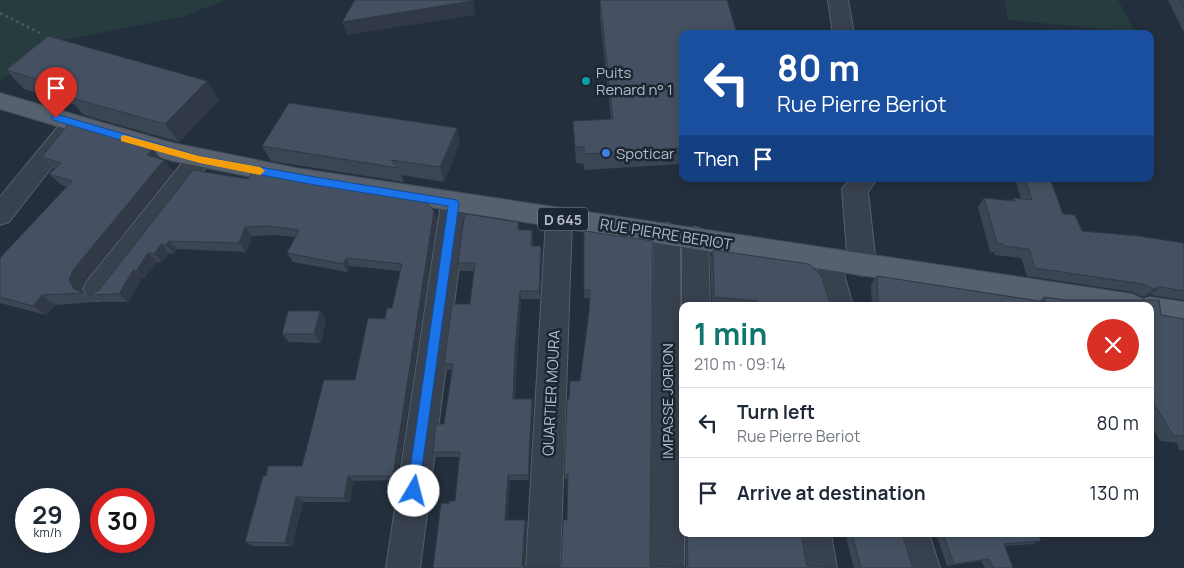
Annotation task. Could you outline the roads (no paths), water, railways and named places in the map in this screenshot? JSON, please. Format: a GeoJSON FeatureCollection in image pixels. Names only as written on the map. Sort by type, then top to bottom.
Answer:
{"type":"FeatureCollection","features":[{"type":"Feature","properties":{"kind":"main road","name":"RUE PIERRE BERIOT"},"geometry":{"type":"LineString","coordinates":[[0,101],[199,159],[315,181],[1106,302]]}},
{"type":"Feature","properties":{"kind":"main road"},"geometry":{"type":"LineString","coordinates":[[1154,310],[1184,314]]}},
{"type":"Feature","properties":{"kind":"street"},"geometry":{"type":"LineString","coordinates":[[838,0],[843,30]]}},
{"type":"Feature","properties":{"kind":"street"},"geometry":{"type":"LineString","coordinates":[[0,215],[73,123]]}},
{"type":"Feature","properties":{"kind":"street"},"geometry":{"type":"LineString","coordinates":[[97,289],[199,159]]}},
{"type":"Feature","properties":{"kind":"street"},"geometry":{"type":"LineString","coordinates":[[862,182],[855,189],[862,265]]}},
{"type":"Feature","properties":{"kind":"street"},"geometry":{"type":"LineString","coordinates":[[403,568],[454,203]]}},
{"type":"Feature","properties":{"kind":"street","name":"QUARTIER MOURA"},"geometry":{"type":"LineString","coordinates":[[543,568],[559,219]]}},
{"type":"Feature","properties":{"kind":"street","name":"IMPASSE JORION"},"geometry":{"type":"LineString","coordinates":[[667,234],[674,395],[667,568]]}},
{"type":"Feature","properties":{"kind":"street"},"geometry":{"type":"LineString","coordinates":[[696,238],[696,302]]}},
{"type":"Feature","properties":{"kind":"street"},"geometry":{"type":"LineString","coordinates":[[830,260],[831,278],[838,302]]}},
{"type":"Feature","properties":{"kind":"street"},"geometry":{"type":"LineString","coordinates":[[815,537],[820,568]]}},
{"type":"Feature","properties":{"kind":"street"},"geometry":{"type":"LineString","coordinates":[[913,537],[923,568]]}},
{"type":"Feature","properties":{"kind":"place","name":"Puits Renard n° 1"},"geometry":{"type":"Point","coordinates":[586,81]}},
{"type":"Feature","properties":{"kind":"place","name":"Spoticar"},"geometry":{"type":"Point","coordinates":[606,153]}}]}
